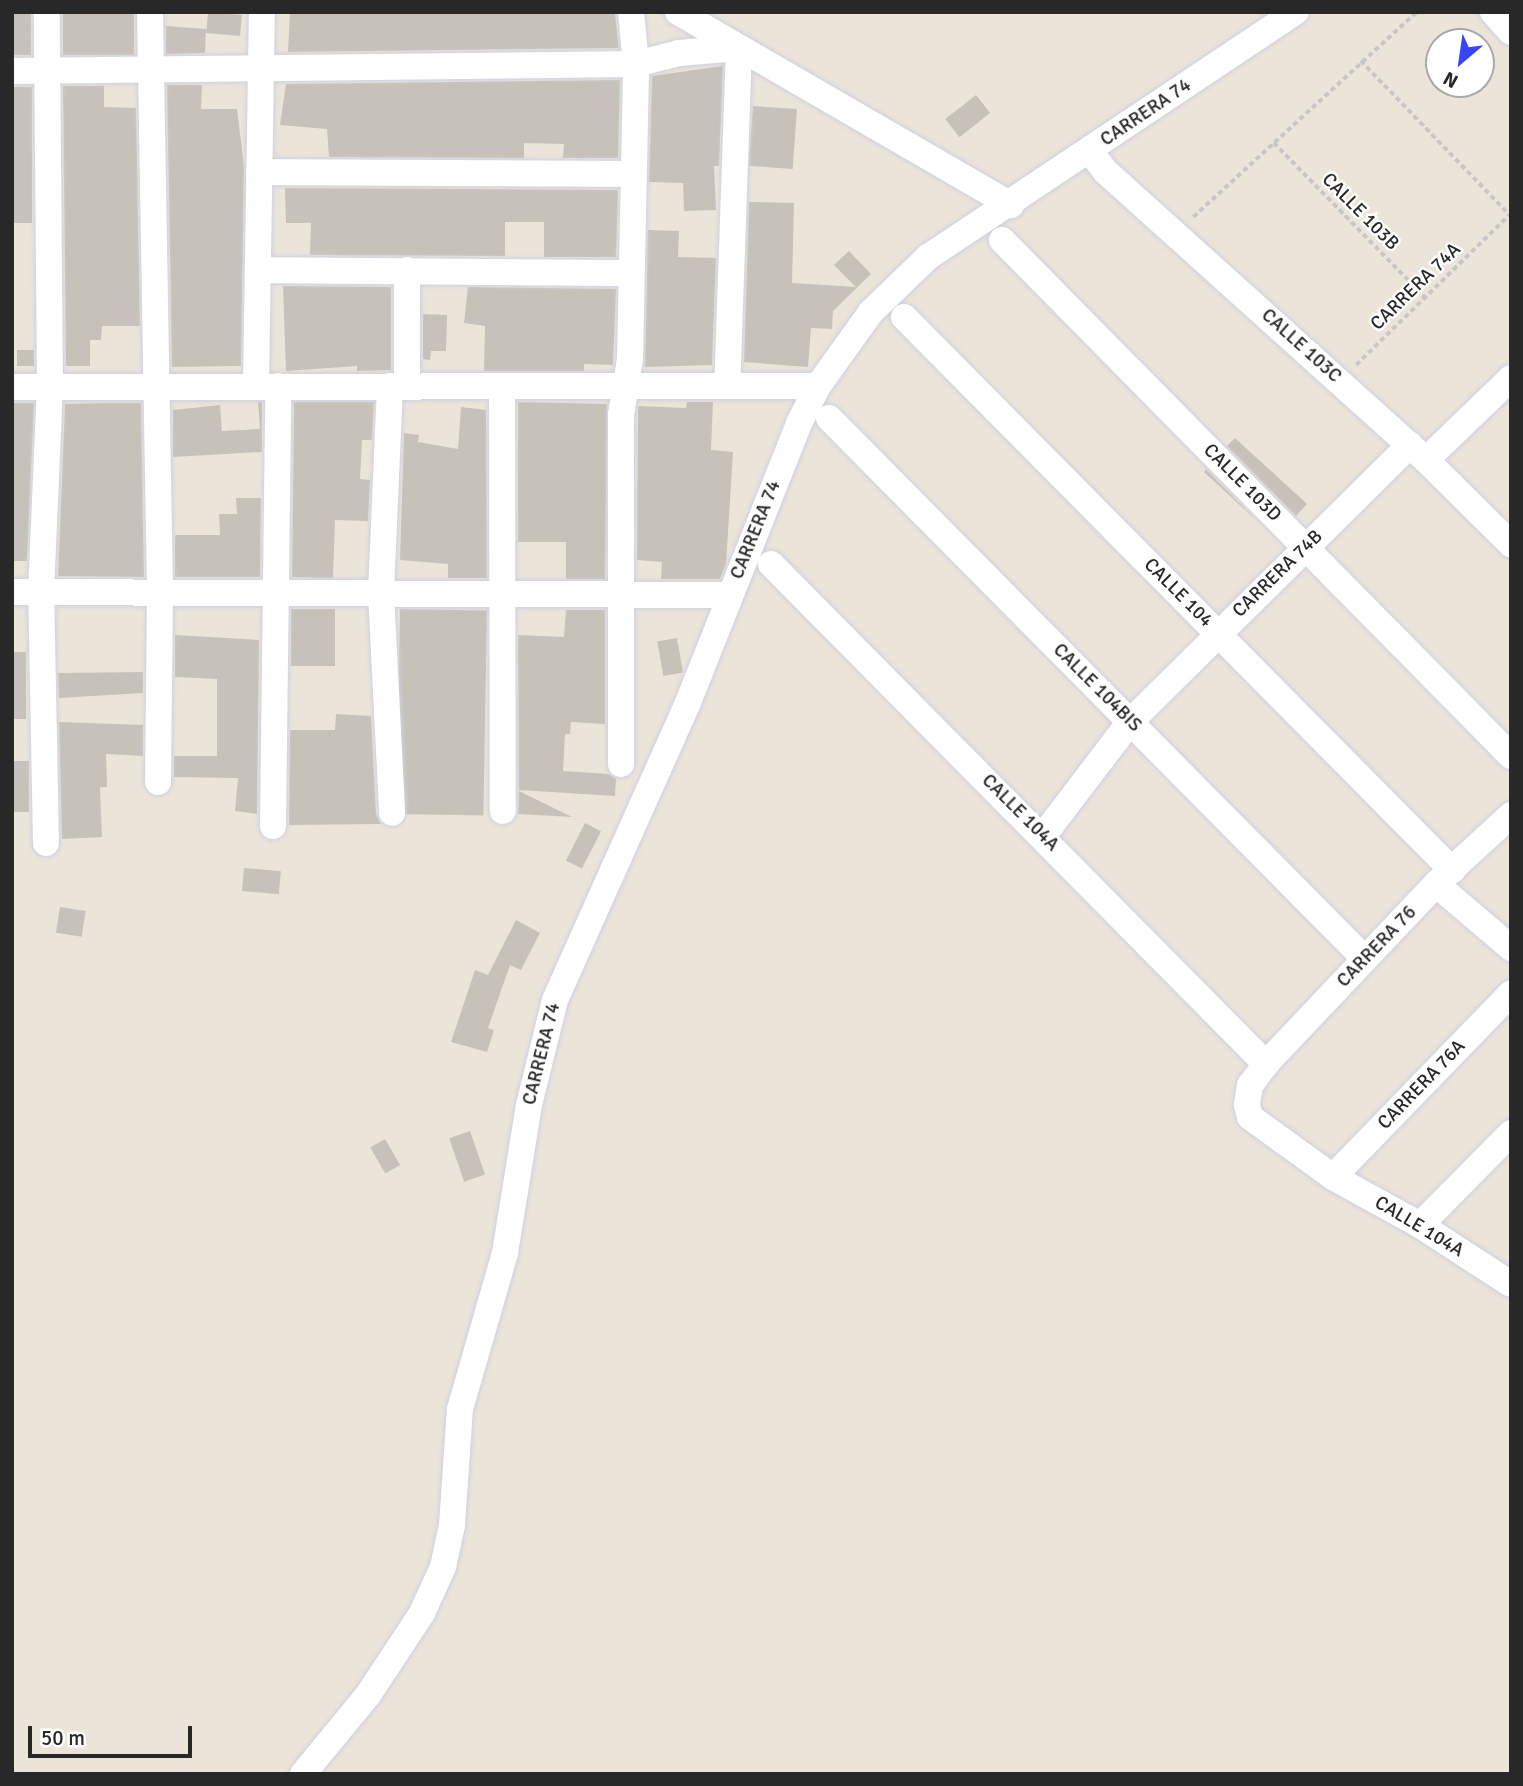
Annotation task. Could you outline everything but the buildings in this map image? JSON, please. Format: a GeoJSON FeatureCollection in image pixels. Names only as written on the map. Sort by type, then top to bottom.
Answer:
{"type":"FeatureCollection","features":[{"type":"Feature","properties":{"kind":"street"},"geometry":{"type":"LineString","coordinates":[[46,843],[41,592],[50,387],[47,12]]}},
{"type":"Feature","properties":{"kind":"street"},"geometry":{"type":"LineString","coordinates":[[150,12],[153,386],[160,592],[158,782]]}},
{"type":"Feature","properties":{"kind":"street"},"geometry":{"type":"LineString","coordinates":[[262,12],[258,270],[267,386],[276,593],[273,825]]}},
{"type":"Feature","properties":{"kind":"street"},"geometry":{"type":"LineString","coordinates":[[621,764],[625,385],[630,359],[629,273],[636,64],[631,12]]}},
{"type":"Feature","properties":{"kind":"street"},"geometry":{"type":"LineString","coordinates":[[678,12],[1011,205]]}},
{"type":"Feature","properties":{"kind":"street","name":"CARRERA 74"},"geometry":{"type":"LineString","coordinates":[[303,1774],[368,1695],[422,1613],[443,1567],[452,1525],[460,1409],[505,1252],[529,1105],[555,1000],[687,705],[818,386],[854,333],[891,291],[956,237],[1011,205],[1296,12]]}},
{"type":"Feature","properties":{"kind":"street"},"geometry":{"type":"LineString","coordinates":[[1493,12],[1511,33]]}},
{"type":"Feature","properties":{"kind":"street"},"geometry":{"type":"LineString","coordinates":[[12,71],[636,64],[679,53],[739,48]]}},
{"type":"Feature","properties":{"kind":"street"},"geometry":{"type":"LineString","coordinates":[[727,385],[739,48]]}},
{"type":"Feature","properties":{"kind":"street","name":"CALLE 103C"},"geometry":{"type":"LineString","coordinates":[[1090,151],[1105,171],[1506,530]]}},
{"type":"Feature","properties":{"kind":"street"},"geometry":{"type":"LineString","coordinates":[[259,172],[632,174]]}},
{"type":"Feature","properties":{"kind":"street","name":"CALLE 103D"},"geometry":{"type":"LineString","coordinates":[[1002,240],[1511,756]]}},
{"type":"Feature","properties":{"kind":"street"},"geometry":{"type":"LineString","coordinates":[[258,270],[629,273]]}},
{"type":"Feature","properties":{"kind":"street"},"geometry":{"type":"LineString","coordinates":[[392,813],[381,593],[407,270]]}},
{"type":"Feature","properties":{"kind":"street","name":"CALLE 104"},"geometry":{"type":"LineString","coordinates":[[904,317],[1217,632],[1511,948]]}},
{"type":"Feature","properties":{"kind":"street"},"geometry":{"type":"LineString","coordinates":[[1418,452],[1511,378]]}},
{"type":"Feature","properties":{"kind":"street"},"geometry":{"type":"LineString","coordinates":[[502,386],[503,811]]}},
{"type":"Feature","properties":{"kind":"street"},"geometry":{"type":"LineString","coordinates":[[12,387],[818,386]]}},
{"type":"Feature","properties":{"kind":"street","name":"CALLE 104BIS"},"geometry":{"type":"LineString","coordinates":[[829,418],[1364,958]]}},
{"type":"Feature","properties":{"kind":"street","name":"CARRERA 74B"},"geometry":{"type":"LineString","coordinates":[[1043,836],[1130,722],[1217,632],[1306,548],[1418,452]]}},
{"type":"Feature","properties":{"kind":"street","name":"CALLE 104A"},"geometry":{"type":"LineString","coordinates":[[771,564],[1266,1064]]}},
{"type":"Feature","properties":{"kind":"street"},"geometry":{"type":"LineString","coordinates":[[12,592],[730,595]]}},
{"type":"Feature","properties":{"kind":"street","name":"CARRERA 76"},"geometry":{"type":"LineString","coordinates":[[1250,1085],[1266,1064],[1364,958],[1444,877],[1511,815]]}},
{"type":"Feature","properties":{"kind":"street","name":"CARRERA 76A"},"geometry":{"type":"LineString","coordinates":[[1333,1177],[1511,993]]}},
{"type":"Feature","properties":{"kind":"street","name":"CALLE 104A"},"geometry":{"type":"LineString","coordinates":[[1250,1085],[1250,1117],[1333,1177],[1420,1225],[1511,1284]]}},
{"type":"Feature","properties":{"kind":"street"},"geometry":{"type":"LineString","coordinates":[[1420,1225],[1511,1133]]}},
{"type":"Feature","properties":{"kind":"path"},"geometry":{"type":"LineString","coordinates":[[1176,233],[1417,12]]}},
{"type":"Feature","properties":{"kind":"path"},"geometry":{"type":"LineString","coordinates":[[1361,61],[1510,213]]}},
{"type":"Feature","properties":{"kind":"path","name":"CALLE 103B"},"geometry":{"type":"LineString","coordinates":[[1274,144],[1427,299]]}},
{"type":"Feature","properties":{"kind":"path","name":"CARRERA 74A"},"geometry":{"type":"LineString","coordinates":[[1339,380],[1427,299],[1510,213]]}}]}
